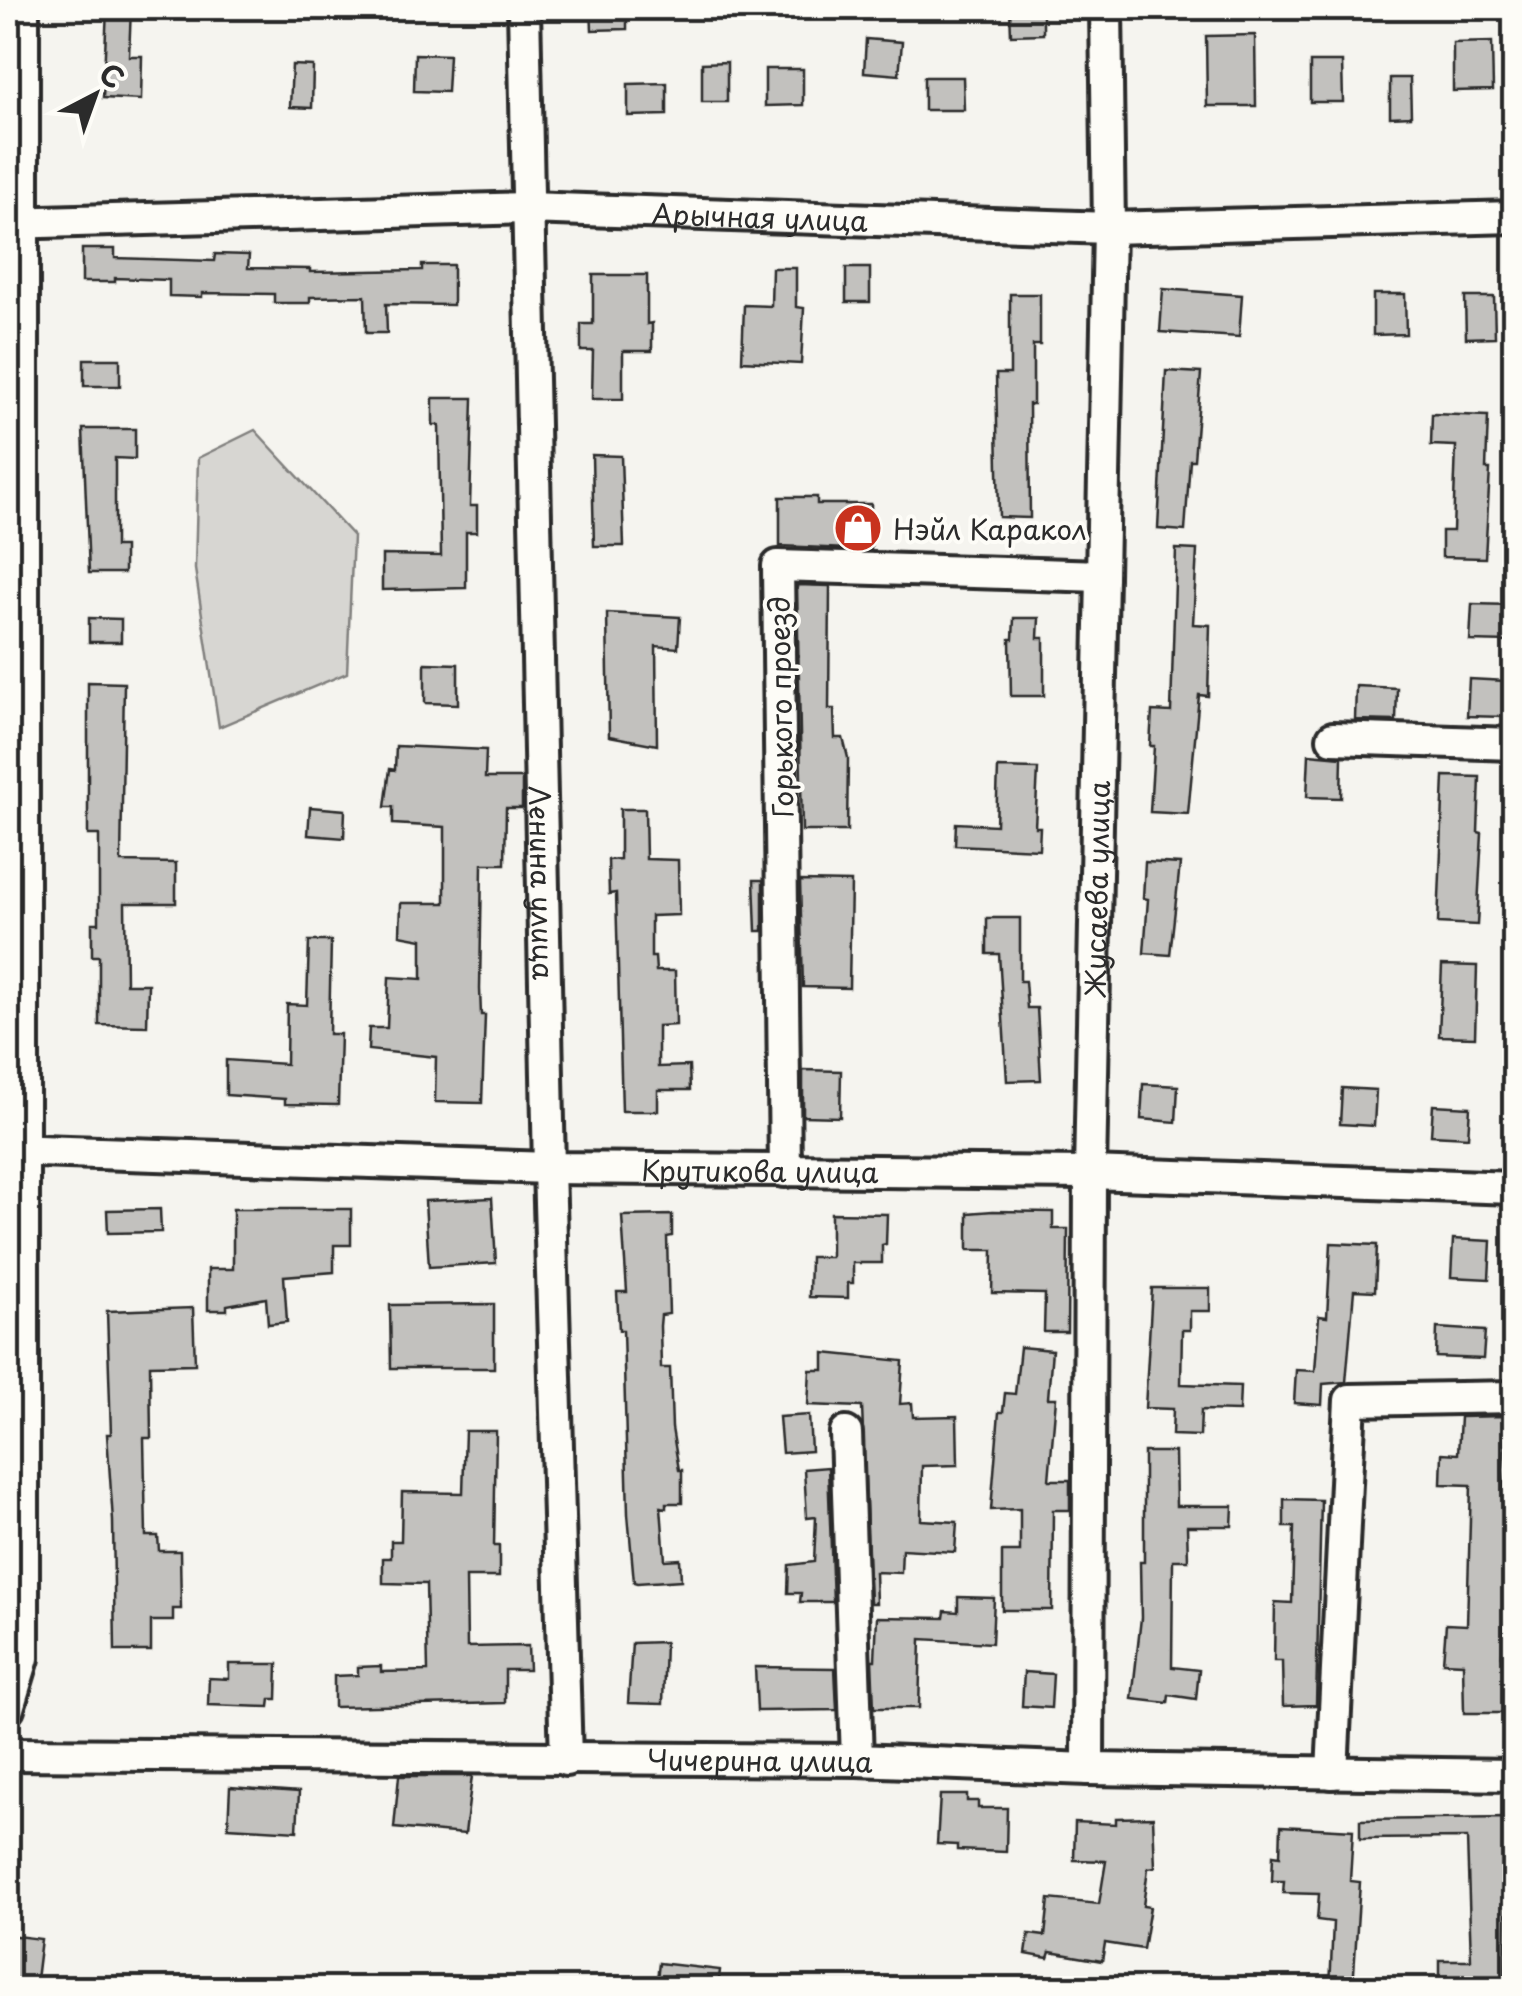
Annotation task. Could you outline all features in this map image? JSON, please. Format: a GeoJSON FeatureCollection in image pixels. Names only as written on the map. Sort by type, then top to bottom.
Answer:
{"type":"FeatureCollection","features":[{"type":"Feature","properties":{"kind":"street"},"geometry":{"type":"LineString","coordinates":[[8,1708],[22,1658],[15,1150],[15,223],[23,8]]}},
{"type":"Feature","properties":{"kind":"street","name":"Ленина улица"},"geometry":{"type":"LineString","coordinates":[[524,8],[566,1760]]}},
{"type":"Feature","properties":{"kind":"street","name":"Жусаева улица"},"geometry":{"type":"LineString","coordinates":[[1088,1769],[1090,1173],[1110,228],[1106,8]]}},
{"type":"Feature","properties":{"kind":"street","name":"Арычная улица"},"geometry":{"type":"LineString","coordinates":[[15,223],[527,208],[1110,228],[1514,216]]}},
{"type":"Feature","properties":{"kind":"street","name":"Горького проезд"},"geometry":{"type":"LineString","coordinates":[[786,1171],[778,566],[1102,576]]}},
{"type":"Feature","properties":{"kind":"street"},"geometry":{"type":"LineString","coordinates":[[1333,738],[1514,744]]}},
{"type":"Feature","properties":{"kind":"street","name":"Крутикова улица"},"geometry":{"type":"LineString","coordinates":[[15,1150],[549,1168],[1090,1173],[1514,1188]]}},
{"type":"Feature","properties":{"kind":"street"},"geometry":{"type":"LineString","coordinates":[[1332,1773],[1350,1400],[1514,1397]]}},
{"type":"Feature","properties":{"kind":"street"},"geometry":{"type":"LineString","coordinates":[[846,1433],[857,1760]]}},
{"type":"Feature","properties":{"kind":"street","name":"Чичерина улица"},"geometry":{"type":"LineString","coordinates":[[8,1754],[857,1760],[1088,1769],[1514,1775]]}},
{"type":"Feature","properties":{"kind":"shaded area"},"geometry":{"type":"Polygon","coordinates":[[[255,430],[353,536],[347,673],[219,727],[195,569],[198,458],[255,430]]]}},
{"type":"Feature","properties":{"kind":"building"},"geometry":{"type":"Polygon","coordinates":[[[107,8],[131,8],[129,56],[142,56],[141,100],[103,98],[107,8]]]}},
{"type":"Feature","properties":{"kind":"building"},"geometry":{"type":"Polygon","coordinates":[[[591,8],[627,8],[627,29],[592,30],[591,8]]]}},
{"type":"Feature","properties":{"kind":"building"},"geometry":{"type":"Polygon","coordinates":[[[1010,8],[1043,8],[1043,34],[1011,35],[1010,8]]]}},
{"type":"Feature","properties":{"kind":"building"},"geometry":{"type":"Polygon","coordinates":[[[1255,35],[1256,106],[1207,106],[1206,36],[1255,35]]]}},
{"type":"Feature","properties":{"kind":"building"},"geometry":{"type":"Polygon","coordinates":[[[866,39],[902,42],[899,75],[864,72],[866,39]]]}},
{"type":"Feature","properties":{"kind":"building"},"geometry":{"type":"Polygon","coordinates":[[[1492,42],[1493,90],[1453,91],[1453,43],[1492,42]]]}},
{"type":"Feature","properties":{"kind":"building"},"geometry":{"type":"Polygon","coordinates":[[[415,54],[449,55],[447,92],[414,91],[415,54]]]}},
{"type":"Feature","properties":{"kind":"building"},"geometry":{"type":"Polygon","coordinates":[[[727,62],[727,102],[702,102],[702,63],[727,62]]]}},
{"type":"Feature","properties":{"kind":"building"},"geometry":{"type":"Polygon","coordinates":[[[1310,62],[1342,62],[1343,102],[1310,102],[1310,62]]]}},
{"type":"Feature","properties":{"kind":"building"},"geometry":{"type":"Polygon","coordinates":[[[292,65],[313,66],[312,108],[290,107],[292,65]]]}},
{"type":"Feature","properties":{"kind":"building"},"geometry":{"type":"Polygon","coordinates":[[[765,69],[803,69],[803,105],[765,106],[765,69]]]}},
{"type":"Feature","properties":{"kind":"building"},"geometry":{"type":"Polygon","coordinates":[[[924,77],[963,77],[964,110],[924,110],[924,77]]]}},
{"type":"Feature","properties":{"kind":"building"},"geometry":{"type":"Polygon","coordinates":[[[1390,78],[1410,78],[1411,116],[1390,117],[1390,78]]]}},
{"type":"Feature","properties":{"kind":"building"},"geometry":{"type":"Polygon","coordinates":[[[667,83],[667,115],[628,116],[628,84],[667,83]]]}},
{"type":"Feature","properties":{"kind":"building"},"geometry":{"type":"Polygon","coordinates":[[[82,249],[115,249],[115,258],[214,261],[215,254],[249,255],[248,268],[310,272],[422,270],[422,265],[453,265],[453,305],[386,304],[387,333],[366,333],[365,296],[310,297],[310,303],[274,303],[274,294],[169,296],[169,280],[115,278],[115,282],[82,282],[82,249]]]}},
{"type":"Feature","properties":{"kind":"building"},"geometry":{"type":"Polygon","coordinates":[[[772,268],[796,268],[796,307],[804,308],[801,364],[742,361],[744,305],[771,306],[772,268]]]}},
{"type":"Feature","properties":{"kind":"building"},"geometry":{"type":"Polygon","coordinates":[[[846,268],[870,268],[870,302],[846,302],[846,268]]]}},
{"type":"Feature","properties":{"kind":"building"},"geometry":{"type":"Polygon","coordinates":[[[593,275],[647,275],[647,324],[652,323],[652,351],[623,351],[623,399],[592,399],[593,351],[581,351],[581,324],[593,324],[593,275]]]}},
{"type":"Feature","properties":{"kind":"building"},"geometry":{"type":"Polygon","coordinates":[[[1163,289],[1242,295],[1239,337],[1160,332],[1163,289]]]}},
{"type":"Feature","properties":{"kind":"building"},"geometry":{"type":"Polygon","coordinates":[[[1010,294],[1040,294],[1040,345],[1033,345],[1033,404],[1029,404],[1030,518],[999,517],[996,374],[1010,374],[1010,294]]]}},
{"type":"Feature","properties":{"kind":"building"},"geometry":{"type":"Polygon","coordinates":[[[1373,294],[1405,294],[1406,334],[1373,335],[1373,294]]]}},
{"type":"Feature","properties":{"kind":"building"},"geometry":{"type":"Polygon","coordinates":[[[1465,297],[1494,297],[1495,337],[1466,338],[1465,297]]]}},
{"type":"Feature","properties":{"kind":"building"},"geometry":{"type":"Polygon","coordinates":[[[84,359],[120,359],[120,386],[84,386],[84,359]]]}},
{"type":"Feature","properties":{"kind":"building"},"geometry":{"type":"Polygon","coordinates":[[[1166,371],[1201,373],[1185,531],[1158,529],[1166,371]]]}},
{"type":"Feature","properties":{"kind":"building"},"geometry":{"type":"Polygon","coordinates":[[[433,398],[473,398],[470,506],[477,506],[477,532],[466,532],[466,588],[382,590],[382,555],[441,556],[439,425],[433,425],[433,398]]]}},
{"type":"Feature","properties":{"kind":"building"},"geometry":{"type":"Polygon","coordinates":[[[1432,414],[1488,416],[1486,469],[1490,469],[1485,558],[1442,557],[1442,531],[1453,531],[1456,446],[1431,445],[1432,414]]]}},
{"type":"Feature","properties":{"kind":"building"},"geometry":{"type":"Polygon","coordinates":[[[83,429],[135,429],[135,459],[115,458],[115,547],[124,547],[124,573],[89,573],[83,429]]]}},
{"type":"Feature","properties":{"kind":"building"},"geometry":{"type":"Polygon","coordinates":[[[592,455],[621,456],[624,546],[594,546],[592,455]]]}},
{"type":"Feature","properties":{"kind":"building"},"geometry":{"type":"Polygon","coordinates":[[[780,497],[817,497],[817,504],[871,504],[871,550],[780,546],[780,497]]]}},
{"type":"Feature","properties":{"kind":"building"},"geometry":{"type":"Polygon","coordinates":[[[1176,549],[1197,550],[1193,624],[1210,625],[1208,696],[1199,695],[1188,814],[1150,812],[1152,711],[1171,712],[1176,549]]]}},
{"type":"Feature","properties":{"kind":"building"},"geometry":{"type":"Polygon","coordinates":[[[797,585],[830,586],[829,709],[834,709],[835,738],[843,738],[848,758],[847,831],[802,831],[797,585]]]}},
{"type":"Feature","properties":{"kind":"building"},"geometry":{"type":"Polygon","coordinates":[[[1472,604],[1511,605],[1510,642],[1470,641],[1472,604]]]}},
{"type":"Feature","properties":{"kind":"building"},"geometry":{"type":"Polygon","coordinates":[[[607,613],[680,617],[678,648],[656,646],[657,745],[609,736],[607,613]]]}},
{"type":"Feature","properties":{"kind":"building"},"geometry":{"type":"Polygon","coordinates":[[[89,618],[121,619],[121,642],[89,642],[89,618]]]}},
{"type":"Feature","properties":{"kind":"building"},"geometry":{"type":"Polygon","coordinates":[[[1014,618],[1039,618],[1038,638],[1044,638],[1044,696],[1011,696],[1010,639],[1014,618]]]}},
{"type":"Feature","properties":{"kind":"building"},"geometry":{"type":"Polygon","coordinates":[[[425,663],[458,664],[458,704],[425,703],[425,663]]]}},
{"type":"Feature","properties":{"kind":"building"},"geometry":{"type":"Polygon","coordinates":[[[1469,679],[1506,681],[1505,717],[1467,716],[1469,679]]]}},
{"type":"Feature","properties":{"kind":"building"},"geometry":{"type":"Polygon","coordinates":[[[88,682],[124,683],[121,862],[176,863],[176,903],[125,903],[126,984],[148,984],[147,1026],[99,1025],[99,956],[92,956],[92,923],[99,923],[99,835],[88,835],[88,682]]]}},
{"type":"Feature","properties":{"kind":"building"},"geometry":{"type":"Polygon","coordinates":[[[1356,686],[1397,688],[1396,721],[1355,720],[1356,686]]]}},
{"type":"Feature","properties":{"kind":"building"},"geometry":{"type":"Polygon","coordinates":[[[396,746],[486,750],[485,778],[522,778],[522,808],[506,808],[505,864],[482,864],[482,1103],[435,1102],[436,1057],[368,1050],[369,1028],[387,1028],[389,977],[422,979],[422,939],[400,935],[401,903],[445,903],[445,827],[393,824],[393,807],[385,807],[390,769],[395,770],[396,746]]]}},
{"type":"Feature","properties":{"kind":"building"},"geometry":{"type":"Polygon","coordinates":[[[1309,754],[1342,757],[1341,798],[1307,797],[1309,754]]]}},
{"type":"Feature","properties":{"kind":"building"},"geometry":{"type":"Polygon","coordinates":[[[998,768],[1038,769],[1035,827],[1040,827],[1039,849],[955,845],[956,823],[996,825],[998,768]]]}},
{"type":"Feature","properties":{"kind":"building"},"geometry":{"type":"Polygon","coordinates":[[[1444,776],[1480,777],[1478,832],[1482,833],[1477,925],[1438,923],[1444,776]]]}},
{"type":"Feature","properties":{"kind":"building"},"geometry":{"type":"Polygon","coordinates":[[[310,807],[345,810],[344,838],[308,835],[310,807]]]}},
{"type":"Feature","properties":{"kind":"building"},"geometry":{"type":"Polygon","coordinates":[[[620,809],[645,809],[646,859],[678,860],[679,915],[651,916],[651,957],[655,957],[656,971],[675,971],[676,1025],[658,1026],[658,1067],[689,1066],[690,1090],[658,1090],[658,1111],[622,1111],[616,893],[609,894],[608,860],[620,859],[620,809]]]}},
{"type":"Feature","properties":{"kind":"building"},"geometry":{"type":"Polygon","coordinates":[[[1145,862],[1180,864],[1170,955],[1144,953],[1148,899],[1143,898],[1145,862]]]}},
{"type":"Feature","properties":{"kind":"building"},"geometry":{"type":"Polygon","coordinates":[[[754,880],[763,880],[763,931],[756,931],[754,880]]]}},
{"type":"Feature","properties":{"kind":"building"},"geometry":{"type":"Polygon","coordinates":[[[800,881],[851,882],[849,988],[803,987],[800,881]]]}},
{"type":"Feature","properties":{"kind":"building"},"geometry":{"type":"Polygon","coordinates":[[[987,918],[1020,918],[1020,981],[1025,981],[1027,1008],[1037,1008],[1041,1080],[1007,1081],[999,954],[987,954],[987,918]]]}},
{"type":"Feature","properties":{"kind":"building"},"geometry":{"type":"Polygon","coordinates":[[[309,941],[331,941],[329,1034],[340,1034],[338,1105],[285,1104],[285,1099],[226,1095],[226,1060],[286,1064],[287,1004],[307,1005],[309,941]]]}},
{"type":"Feature","properties":{"kind":"building"},"geometry":{"type":"Polygon","coordinates":[[[1442,965],[1477,966],[1475,1037],[1439,1036],[1442,965]]]}},
{"type":"Feature","properties":{"kind":"building"},"geometry":{"type":"Polygon","coordinates":[[[803,1070],[841,1071],[840,1117],[803,1116],[803,1070]]]}},
{"type":"Feature","properties":{"kind":"building"},"geometry":{"type":"Polygon","coordinates":[[[1143,1084],[1178,1086],[1176,1122],[1141,1119],[1143,1084]]]}},
{"type":"Feature","properties":{"kind":"building"},"geometry":{"type":"Polygon","coordinates":[[[1342,1088],[1376,1090],[1374,1126],[1340,1124],[1342,1088]]]}},
{"type":"Feature","properties":{"kind":"building"},"geometry":{"type":"Polygon","coordinates":[[[1433,1105],[1470,1107],[1468,1137],[1431,1135],[1433,1105]]]}},
{"type":"Feature","properties":{"kind":"building"},"geometry":{"type":"Polygon","coordinates":[[[492,1198],[496,1263],[429,1267],[425,1201],[492,1198]]]}},
{"type":"Feature","properties":{"kind":"building"},"geometry":{"type":"Polygon","coordinates":[[[160,1209],[161,1232],[108,1233],[107,1210],[160,1209]]]}},
{"type":"Feature","properties":{"kind":"building"},"geometry":{"type":"Polygon","coordinates":[[[233,1209],[351,1209],[351,1245],[334,1245],[334,1272],[284,1276],[287,1322],[268,1324],[266,1298],[227,1305],[227,1310],[208,1310],[208,1269],[233,1269],[233,1209]]]}},
{"type":"Feature","properties":{"kind":"building"},"geometry":{"type":"Polygon","coordinates":[[[1053,1212],[1053,1229],[1068,1229],[1067,1332],[1044,1332],[1045,1294],[992,1293],[993,1250],[968,1250],[968,1213],[1053,1212]]]}},
{"type":"Feature","properties":{"kind":"building"},"geometry":{"type":"Polygon","coordinates":[[[831,1213],[887,1214],[882,1263],[853,1263],[848,1298],[809,1297],[810,1257],[831,1257],[831,1213]]]}},
{"type":"Feature","properties":{"kind":"building"},"geometry":{"type":"Polygon","coordinates":[[[672,1215],[672,1236],[667,1237],[669,1314],[661,1315],[661,1368],[670,1368],[672,1428],[682,1470],[682,1503],[661,1507],[665,1560],[680,1559],[681,1580],[637,1583],[628,1514],[623,1330],[619,1330],[617,1292],[627,1292],[622,1216],[672,1215]]]}},
{"type":"Feature","properties":{"kind":"building"},"geometry":{"type":"Polygon","coordinates":[[[1453,1239],[1491,1241],[1489,1279],[1451,1277],[1453,1239]]]}},
{"type":"Feature","properties":{"kind":"building"},"geometry":{"type":"Polygon","coordinates":[[[1331,1243],[1377,1245],[1375,1291],[1354,1290],[1346,1382],[1323,1384],[1322,1405],[1294,1403],[1296,1370],[1315,1371],[1319,1316],[1327,1317],[1331,1243]]]}},
{"type":"Feature","properties":{"kind":"building"},"geometry":{"type":"Polygon","coordinates":[[[1152,1288],[1210,1288],[1210,1311],[1190,1311],[1190,1330],[1182,1330],[1181,1384],[1240,1386],[1239,1411],[1201,1410],[1200,1436],[1172,1435],[1173,1409],[1145,1408],[1152,1288]]]}},
{"type":"Feature","properties":{"kind":"building"},"geometry":{"type":"Polygon","coordinates":[[[494,1304],[494,1368],[391,1368],[390,1305],[494,1304]]]}},
{"type":"Feature","properties":{"kind":"building"},"geometry":{"type":"Polygon","coordinates":[[[193,1308],[195,1364],[150,1365],[151,1438],[144,1438],[146,1536],[158,1536],[159,1551],[180,1551],[181,1609],[173,1609],[173,1621],[151,1621],[151,1651],[115,1651],[107,1311],[193,1308]]]}},
{"type":"Feature","properties":{"kind":"building"},"geometry":{"type":"Polygon","coordinates":[[[1437,1328],[1485,1331],[1483,1359],[1436,1357],[1437,1328]]]}},
{"type":"Feature","properties":{"kind":"building"},"geometry":{"type":"Polygon","coordinates":[[[1020,1347],[1052,1350],[1048,1398],[1056,1398],[1049,1480],[1070,1480],[1070,1510],[1053,1510],[1052,1610],[1002,1610],[1002,1552],[1020,1552],[1020,1509],[991,1510],[999,1412],[1003,1412],[1005,1393],[1015,1394],[1020,1347]]]}},
{"type":"Feature","properties":{"kind":"building"},"geometry":{"type":"Polygon","coordinates":[[[824,1353],[903,1361],[900,1404],[912,1403],[913,1417],[957,1416],[958,1465],[922,1466],[921,1520],[957,1522],[955,1552],[902,1549],[901,1573],[875,1572],[876,1603],[870,1603],[862,1407],[808,1405],[810,1370],[824,1370],[824,1353]]]}},
{"type":"Feature","properties":{"kind":"building"},"geometry":{"type":"Polygon","coordinates":[[[809,1415],[811,1451],[782,1453],[779,1417],[809,1415]]]}},
{"type":"Feature","properties":{"kind":"building"},"geometry":{"type":"Polygon","coordinates":[[[1506,1416],[1503,1470],[1507,1551],[1502,1656],[1506,1656],[1506,1713],[1464,1713],[1463,1663],[1443,1662],[1446,1624],[1467,1625],[1471,1485],[1441,1484],[1442,1453],[1458,1454],[1460,1417],[1506,1416]]]}},
{"type":"Feature","properties":{"kind":"building"},"geometry":{"type":"Polygon","coordinates":[[[465,1431],[496,1431],[494,1546],[499,1546],[499,1577],[466,1577],[467,1647],[528,1646],[529,1670],[505,1670],[505,1703],[334,1707],[334,1676],[358,1675],[358,1667],[381,1666],[381,1672],[428,1671],[426,1584],[383,1583],[383,1558],[391,1558],[391,1541],[401,1541],[402,1492],[463,1493],[465,1431]]]}},
{"type":"Feature","properties":{"kind":"building"},"geometry":{"type":"Polygon","coordinates":[[[1144,1452],[1175,1452],[1176,1506],[1233,1506],[1232,1526],[1187,1526],[1188,1560],[1173,1560],[1172,1667],[1199,1670],[1196,1699],[1169,1695],[1168,1703],[1132,1699],[1141,1618],[1140,1562],[1144,1562],[1144,1452]]]}},
{"type":"Feature","properties":{"kind":"building"},"geometry":{"type":"Polygon","coordinates":[[[828,1467],[833,1602],[800,1602],[801,1593],[788,1593],[789,1565],[814,1562],[816,1517],[807,1518],[804,1469],[828,1467]]]}},
{"type":"Feature","properties":{"kind":"building"},"geometry":{"type":"Polygon","coordinates":[[[1284,1499],[1321,1500],[1316,1705],[1283,1706],[1282,1661],[1274,1661],[1275,1602],[1292,1603],[1294,1527],[1284,1527],[1284,1499]]]}},
{"type":"Feature","properties":{"kind":"building"},"geometry":{"type":"Polygon","coordinates":[[[958,1597],[994,1598],[992,1643],[921,1639],[919,1708],[874,1708],[872,1660],[877,1617],[944,1618],[945,1611],[958,1612],[958,1597]]]}},
{"type":"Feature","properties":{"kind":"building"},"geometry":{"type":"Polygon","coordinates":[[[665,1642],[663,1704],[628,1703],[632,1643],[665,1642]]]}},
{"type":"Feature","properties":{"kind":"building"},"geometry":{"type":"Polygon","coordinates":[[[229,1664],[278,1664],[277,1699],[270,1699],[269,1707],[208,1705],[209,1678],[229,1679],[229,1664]]]}},
{"type":"Feature","properties":{"kind":"building"},"geometry":{"type":"Polygon","coordinates":[[[755,1667],[835,1668],[837,1710],[757,1711],[755,1667]]]}},
{"type":"Feature","properties":{"kind":"building"},"geometry":{"type":"Polygon","coordinates":[[[1024,1672],[1053,1674],[1051,1708],[1022,1706],[1024,1672]]]}},
{"type":"Feature","properties":{"kind":"building"},"geometry":{"type":"Polygon","coordinates":[[[399,1776],[472,1776],[465,1834],[394,1828],[399,1776]]]}},
{"type":"Feature","properties":{"kind":"building"},"geometry":{"type":"Polygon","coordinates":[[[230,1787],[299,1792],[297,1831],[228,1827],[230,1787]]]}},
{"type":"Feature","properties":{"kind":"building"},"geometry":{"type":"Polygon","coordinates":[[[940,1795],[967,1795],[967,1801],[978,1801],[978,1808],[1007,1808],[1006,1852],[957,1850],[957,1845],[937,1844],[940,1795]]]}},
{"type":"Feature","properties":{"kind":"building"},"geometry":{"type":"Polygon","coordinates":[[[1153,1817],[1155,1867],[1148,1868],[1143,1906],[1150,1907],[1143,1949],[1105,1943],[1102,1961],[1050,1952],[1048,1958],[1026,1954],[1029,1934],[1045,1936],[1049,1899],[1099,1904],[1106,1861],[1074,1860],[1075,1822],[1116,1824],[1116,1818],[1153,1817]]]}},
{"type":"Feature","properties":{"kind":"building"},"geometry":{"type":"Polygon","coordinates":[[[1507,1818],[1505,1988],[1440,1988],[1440,1960],[1471,1960],[1467,1838],[1360,1839],[1360,1820],[1507,1818]]]}},
{"type":"Feature","properties":{"kind":"building"},"geometry":{"type":"Polygon","coordinates":[[[1281,1826],[1353,1830],[1350,1881],[1360,1882],[1353,1988],[1330,1988],[1333,1922],[1317,1920],[1319,1894],[1283,1893],[1284,1881],[1272,1881],[1273,1855],[1280,1856],[1281,1826]]]}},
{"type":"Feature","properties":{"kind":"building"},"geometry":{"type":"Polygon","coordinates":[[[8,1935],[41,1939],[35,1988],[8,1988],[8,1935]]]}},
{"type":"Feature","properties":{"kind":"building"},"geometry":{"type":"Polygon","coordinates":[[[659,1963],[720,1970],[718,1988],[656,1988],[659,1963]]]}},
{"type":"Feature","properties":{"kind":"place","name":"Нэйл Каракол"},"geometry":{"type":"Point","coordinates":[858,528]}}]}
